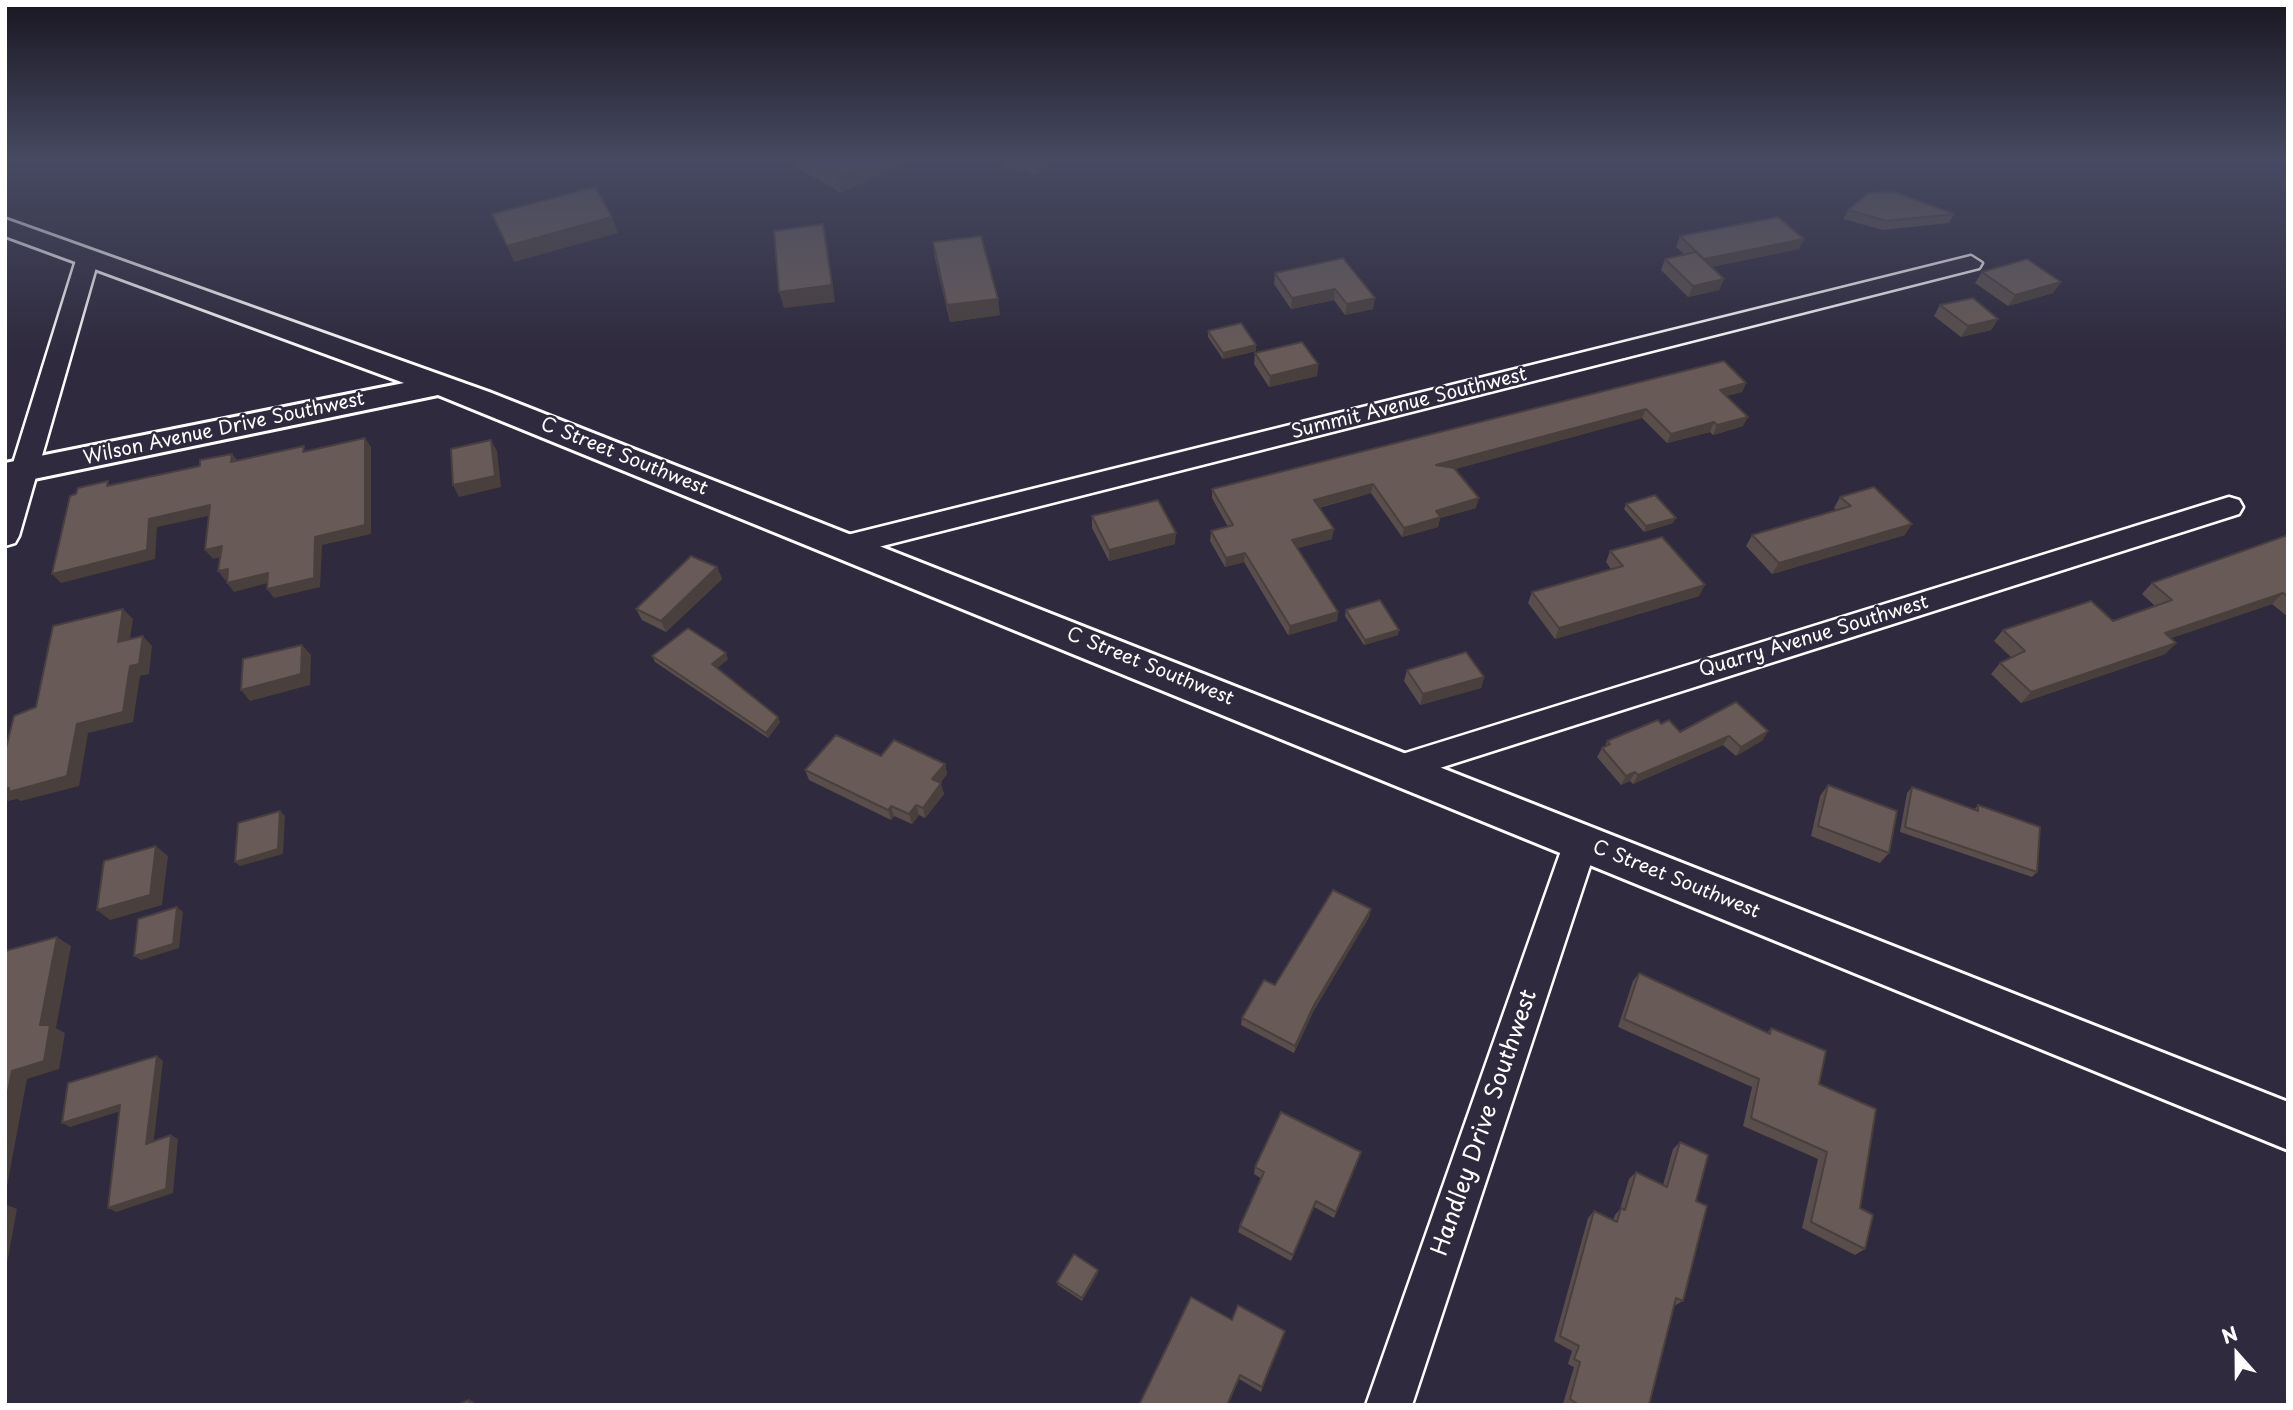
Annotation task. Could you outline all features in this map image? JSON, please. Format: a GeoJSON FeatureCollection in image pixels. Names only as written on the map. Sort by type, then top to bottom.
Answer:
{"type":"FeatureCollection","features":[{"type":"Feature","properties":{"kind":"main road","name":"C Street Southwest"},"geometry":{"type":"LineString","coordinates":[[5,227],[442,385],[847,545],[2288,1126]]}},
{"type":"Feature","properties":{"kind":"main road","name":"Wilson Avenue Drive Southwest"},"geometry":{"type":"LineString","coordinates":[[14,472],[442,385]]}},
{"type":"Feature","properties":{"kind":"street"},"geometry":{"type":"LineString","coordinates":[[5,536],[14,472],[88,257]]}},
{"type":"Feature","properties":{"kind":"street","name":"Summit Avenue Southwest"},"geometry":{"type":"LineString","coordinates":[[847,545],[1971,263]]}},
{"type":"Feature","properties":{"kind":"street","name":"Quarry Avenue Southwest"},"geometry":{"type":"LineString","coordinates":[[1399,768],[2229,506]]}},
{"type":"Feature","properties":{"kind":"street","name":"Handley Drive Southwest"},"geometry":{"type":"LineString","coordinates":[[1389,1405],[1581,842]]}},
{"type":"Feature","properties":{"kind":"building"},"geometry":{"type":"Polygon","coordinates":[[[497,225],[584,225],[507,246],[497,225]]]}},
{"type":"Feature","properties":{"kind":"building"},"geometry":{"type":"Polygon","coordinates":[[[823,225],[832,285],[779,292],[774,231],[823,225]]]}},
{"type":"Feature","properties":{"kind":"building"},"geometry":{"type":"Polygon","coordinates":[[[1738,225],[1787,225],[1804,239],[1704,259],[1680,236],[1738,225]]]}},
{"type":"Feature","properties":{"kind":"building"},"geometry":{"type":"Polygon","coordinates":[[[981,236],[998,299],[947,305],[933,242],[981,236]]]}},
{"type":"Feature","properties":{"kind":"building"},"geometry":{"type":"Polygon","coordinates":[[[1696,252],[1724,279],[1693,286],[1665,259],[1696,252]]]}},
{"type":"Feature","properties":{"kind":"building"},"geometry":{"type":"Polygon","coordinates":[[[1343,258],[1375,298],[1347,304],[1335,289],[1292,298],[1275,273],[1343,258]]]}},
{"type":"Feature","properties":{"kind":"building"},"geometry":{"type":"Polygon","coordinates":[[[2027,259],[2061,282],[2015,295],[1982,272],[2027,259]]]}},
{"type":"Feature","properties":{"kind":"building"},"geometry":{"type":"Polygon","coordinates":[[[1973,298],[1998,319],[1968,326],[1940,305],[1973,298]]]}},
{"type":"Feature","properties":{"kind":"building"},"geometry":{"type":"Polygon","coordinates":[[[1241,323],[1256,345],[1223,353],[1208,331],[1241,323]]]}},
{"type":"Feature","properties":{"kind":"building"},"geometry":{"type":"Polygon","coordinates":[[[1302,342],[1318,364],[1270,376],[1255,353],[1302,342]]]}},
{"type":"Feature","properties":{"kind":"building"},"geometry":{"type":"Polygon","coordinates":[[[1724,361],[1746,383],[1720,390],[1748,417],[1717,425],[1714,422],[1671,434],[1646,409],[1436,465],[1454,468],[1479,498],[1436,511],[1441,517],[1404,528],[1373,484],[1314,500],[1334,529],[1292,540],[1338,612],[1290,626],[1245,553],[1226,558],[1211,531],[1233,525],[1212,489],[1724,361]]]}},
{"type":"Feature","properties":{"kind":"building"},"geometry":{"type":"Polygon","coordinates":[[[365,438],[365,525],[315,537],[314,578],[267,589],[268,573],[227,583],[228,569],[218,571],[222,546],[205,550],[210,505],[149,519],[147,550],[52,574],[70,496],[76,494],[78,488],[108,481],[107,486],[200,466],[200,460],[232,454],[231,462],[304,446],[303,452],[365,438]]]}},
{"type":"Feature","properties":{"kind":"building"},"geometry":{"type":"Polygon","coordinates":[[[491,440],[495,476],[453,485],[451,449],[491,440]]]}},
{"type":"Feature","properties":{"kind":"building"},"geometry":{"type":"Polygon","coordinates":[[[1874,487],[1912,524],[1779,563],[1752,535],[1851,506],[1840,497],[1874,487]]]}},
{"type":"Feature","properties":{"kind":"building"},"geometry":{"type":"Polygon","coordinates":[[[1655,495],[1676,518],[1646,526],[1626,504],[1655,495]]]}},
{"type":"Feature","properties":{"kind":"building"},"geometry":{"type":"Polygon","coordinates":[[[1158,500],[1176,533],[1109,550],[1092,516],[1158,500]]]}},
{"type":"Feature","properties":{"kind":"building"},"geometry":{"type":"Polygon","coordinates":[[[2288,535],[2288,596],[2283,593],[2165,633],[2176,643],[2031,692],[2000,663],[2025,651],[2003,630],[2091,601],[2113,621],[2172,600],[2152,583],[2288,535]]]}},
{"type":"Feature","properties":{"kind":"building"},"geometry":{"type":"Polygon","coordinates":[[[1662,537],[1705,585],[1559,628],[1532,592],[1623,566],[1610,551],[1662,537]]]}},
{"type":"Feature","properties":{"kind":"building"},"geometry":{"type":"Polygon","coordinates":[[[691,556],[717,567],[661,621],[636,609],[691,556]]]}},
{"type":"Feature","properties":{"kind":"building"},"geometry":{"type":"Polygon","coordinates":[[[1380,600],[1399,630],[1365,640],[1346,610],[1380,600]]]}},
{"type":"Feature","properties":{"kind":"building"},"geometry":{"type":"Polygon","coordinates":[[[123,609],[118,642],[143,636],[139,664],[130,666],[123,712],[77,724],[67,776],[9,792],[9,788],[5,789],[5,752],[14,716],[36,707],[53,626],[123,609]]]}},
{"type":"Feature","properties":{"kind":"building"},"geometry":{"type":"Polygon","coordinates":[[[688,628],[726,653],[712,664],[778,717],[766,733],[652,656],[688,628]]]}},
{"type":"Feature","properties":{"kind":"building"},"geometry":{"type":"Polygon","coordinates":[[[302,645],[301,674],[241,690],[243,659],[302,645]]]}},
{"type":"Feature","properties":{"kind":"building"},"geometry":{"type":"Polygon","coordinates":[[[1466,652],[1484,677],[1423,694],[1407,670],[1466,652]]]}},
{"type":"Feature","properties":{"kind":"building"},"geometry":{"type":"Polygon","coordinates":[[[1736,702],[1768,731],[1741,747],[1729,736],[1638,775],[1635,772],[1626,776],[1602,748],[1610,744],[1607,741],[1658,720],[1661,724],[1669,720],[1680,732],[1736,702]]]}},
{"type":"Feature","properties":{"kind":"building"},"geometry":{"type":"Polygon","coordinates":[[[836,735],[881,756],[894,740],[945,764],[932,779],[941,783],[923,808],[916,805],[909,814],[891,806],[888,810],[805,770],[836,735]]]}},
{"type":"Feature","properties":{"kind":"building"},"geometry":{"type":"Polygon","coordinates":[[[1828,785],[1897,811],[1889,853],[1818,826],[1828,785]]]}},
{"type":"Feature","properties":{"kind":"building"},"geometry":{"type":"Polygon","coordinates":[[[1912,787],[1978,811],[1978,805],[2040,827],[2037,872],[1905,827],[1912,787]]]}},
{"type":"Feature","properties":{"kind":"building"},"geometry":{"type":"Polygon","coordinates":[[[280,811],[278,849],[235,862],[238,823],[280,811]]]}},
{"type":"Feature","properties":{"kind":"building"},"geometry":{"type":"Polygon","coordinates":[[[156,846],[150,895],[97,910],[104,861],[156,846]]]}},
{"type":"Feature","properties":{"kind":"building"},"geometry":{"type":"Polygon","coordinates":[[[1333,890],[1371,909],[1314,1005],[1295,1046],[1242,1018],[1264,980],[1275,985],[1333,890]]]}},
{"type":"Feature","properties":{"kind":"building"},"geometry":{"type":"Polygon","coordinates":[[[177,907],[173,944],[134,956],[138,919],[177,907]]]}},
{"type":"Feature","properties":{"kind":"building"},"geometry":{"type":"Polygon","coordinates":[[[57,937],[40,1025],[50,1025],[44,1061],[12,1071],[5,1106],[5,951],[57,937]]]}},
{"type":"Feature","properties":{"kind":"building"},"geometry":{"type":"Polygon","coordinates":[[[1639,973],[1770,1034],[1771,1028],[1826,1051],[1819,1084],[1876,1109],[1860,1208],[1873,1215],[1865,1249],[1811,1222],[1827,1152],[1751,1118],[1759,1079],[1624,1019],[1639,973]]]}},
{"type":"Feature","properties":{"kind":"building"},"geometry":{"type":"Polygon","coordinates":[[[157,1056],[146,1144],[171,1135],[166,1189],[108,1208],[120,1105],[62,1123],[68,1083],[157,1056]]]}},
{"type":"Feature","properties":{"kind":"building"},"geometry":{"type":"Polygon","coordinates":[[[1281,1112],[1361,1152],[1336,1212],[1316,1201],[1293,1255],[1240,1226],[1264,1172],[1255,1167],[1281,1112]]]}},
{"type":"Feature","properties":{"kind":"building"},"geometry":{"type":"Polygon","coordinates":[[[1680,1142],[1708,1155],[1696,1201],[1707,1206],[1683,1301],[1676,1298],[1649,1405],[1579,1405],[1570,1399],[1580,1362],[1574,1359],[1579,1346],[1560,1336],[1594,1211],[1617,1222],[1621,1208],[1625,1210],[1636,1172],[1667,1187],[1680,1142]]]}},
{"type":"Feature","properties":{"kind":"building"},"geometry":{"type":"Polygon","coordinates":[[[1074,1254],[1098,1270],[1082,1298],[1057,1282],[1074,1254]]]}},
{"type":"Feature","properties":{"kind":"building"},"geometry":{"type":"Polygon","coordinates":[[[1191,1297],[1232,1320],[1238,1305],[1285,1331],[1262,1387],[1240,1375],[1227,1405],[1139,1405],[1191,1297]]]}}]}
